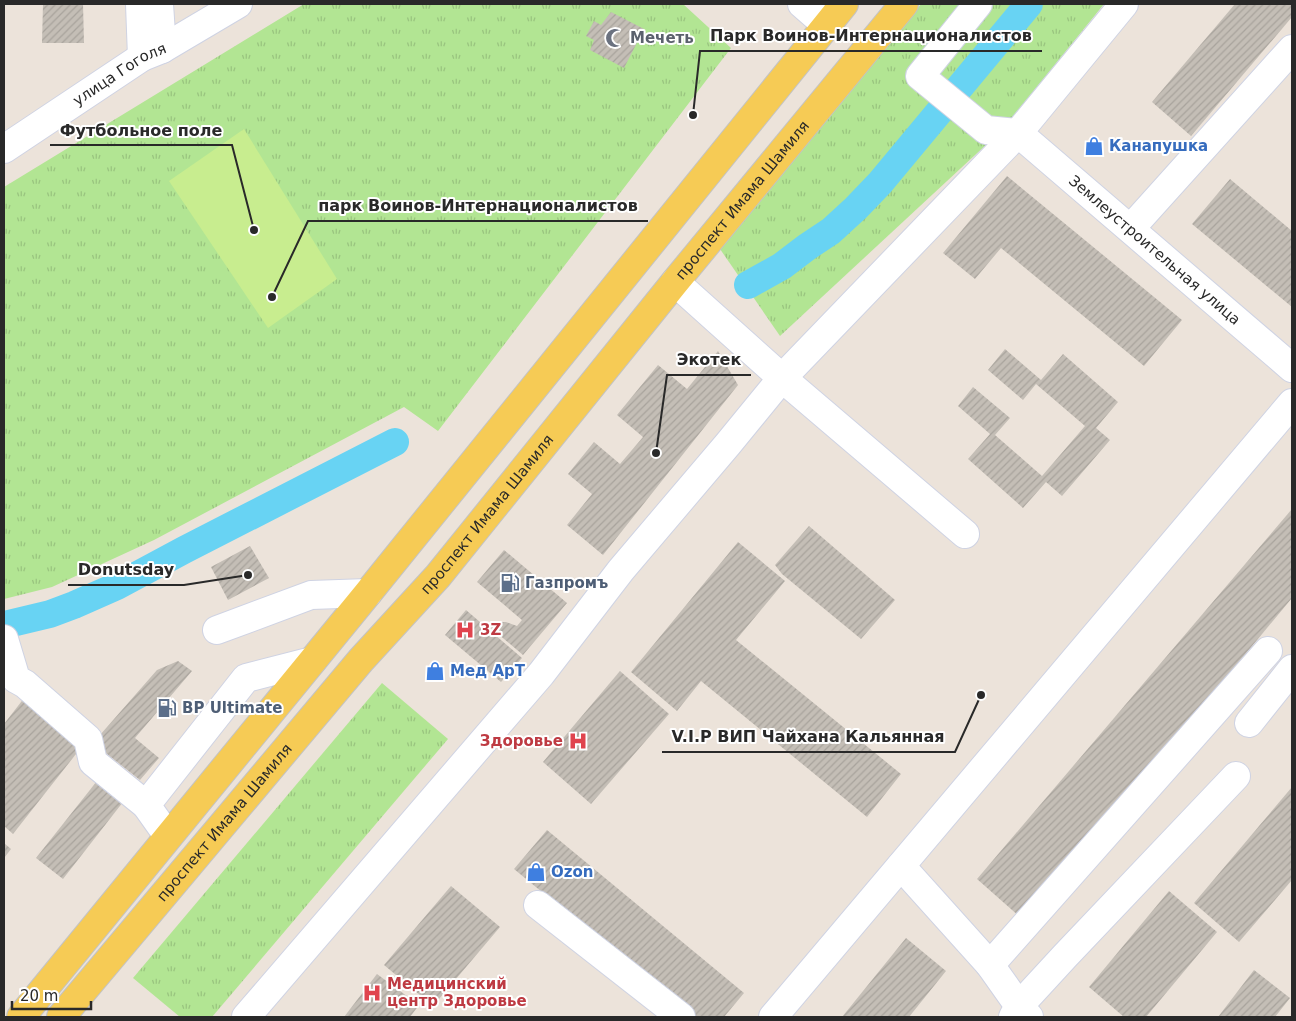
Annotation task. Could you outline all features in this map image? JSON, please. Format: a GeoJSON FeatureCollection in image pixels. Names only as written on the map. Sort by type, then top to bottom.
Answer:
{"type":"FeatureCollection","features":[{"type":"Feature","properties":{"kind":"main road"},"geometry":{"type":"LineString","coordinates":[[21,1017],[368,593],[844,4]]}},
{"type":"Feature","properties":{"kind":"main road","name":"проспект Имама Шамиля"},"geometry":{"type":"LineString","coordinates":[[62,1017],[361,660],[438,576],[675,282],[904,4]]}},
{"type":"Feature","properties":{"kind":"street"},"geometry":{"type":"LineString","coordinates":[[140,4],[152,53]]}},
{"type":"Feature","properties":{"kind":"street"},"geometry":{"type":"LineString","coordinates":[[152,53],[159,4]]}},
{"type":"Feature","properties":{"kind":"street","name":"улица Гоголя"},"geometry":{"type":"LineString","coordinates":[[4,149],[152,53],[238,4]]}},
{"type":"Feature","properties":{"kind":"street"},"geometry":{"type":"LineString","coordinates":[[802,4],[826,25]]}},
{"type":"Feature","properties":{"kind":"street"},"geometry":{"type":"LineString","coordinates":[[978,4],[920,76],[986,130],[1018,133]]}},
{"type":"Feature","properties":{"kind":"street"},"geometry":{"type":"LineString","coordinates":[[246,1017],[541,674],[621,570],[782,378],[1018,133],[1124,4]]}},
{"type":"Feature","properties":{"kind":"street"},"geometry":{"type":"LineString","coordinates":[[1130,228],[1292,49]]}},
{"type":"Feature","properties":{"kind":"street","name":"Землеустроительная улица"},"geometry":{"type":"LineString","coordinates":[[1018,133],[1292,368]]}},
{"type":"Feature","properties":{"kind":"street"},"geometry":{"type":"LineString","coordinates":[[675,282],[782,378],[965,534]]}},
{"type":"Feature","properties":{"kind":"street"},"geometry":{"type":"LineString","coordinates":[[772,1017],[1292,402]]}},
{"type":"Feature","properties":{"kind":"street"},"geometry":{"type":"LineString","coordinates":[[217,630],[311,595],[368,593]]}},
{"type":"Feature","properties":{"kind":"street"},"geometry":{"type":"LineString","coordinates":[[7,650],[16,679],[25,684],[88,740],[93,762],[146,805],[168,836]]}},
{"type":"Feature","properties":{"kind":"street"},"geometry":{"type":"LineString","coordinates":[[990,965],[1268,651]]}},
{"type":"Feature","properties":{"kind":"street"},"geometry":{"type":"LineString","coordinates":[[146,805],[246,678],[312,661]]}},
{"type":"Feature","properties":{"kind":"street"},"geometry":{"type":"LineString","coordinates":[[1249,723],[1292,669]]}},
{"type":"Feature","properties":{"kind":"street"},"geometry":{"type":"LineString","coordinates":[[901,866],[990,965],[1021,1013],[1236,776]]}},
{"type":"Feature","properties":{"kind":"street"},"geometry":{"type":"LineString","coordinates":[[538,905],[681,1017]]}},
{"type":"Feature","properties":{"kind":"green space"},"geometry":{"type":"Polygon","coordinates":[[[304,4],[683,4],[731,48],[438,431],[404,407],[154,540],[52,587],[4,599],[4,187],[304,4]]]}},
{"type":"Feature","properties":{"kind":"green space"},"geometry":{"type":"Polygon","coordinates":[[[921,4],[1104,4],[1002,130],[780,336],[720,249],[921,4]]]}},
{"type":"Feature","properties":{"kind":"green space"},"geometry":{"type":"Polygon","coordinates":[[[244,129],[337,279],[268,328],[169,181],[244,129]]]}},
{"type":"Feature","properties":{"kind":"green space"},"geometry":{"type":"Polygon","coordinates":[[[382,683],[448,739],[212,1017],[180,1017],[133,978],[382,683]]]}},
{"type":"Feature","properties":{"kind":"building"},"geometry":{"type":"Polygon","coordinates":[[[43,4],[83,4],[84,43],[42,43],[43,4]]]}},
{"type":"Feature","properties":{"kind":"building"},"geometry":{"type":"Polygon","coordinates":[[[1235,4],[1292,4],[1292,17],[1191,136],[1152,102],[1235,4]]]}},
{"type":"Feature","properties":{"kind":"building","name":"Мечеть"},"geometry":{"type":"Polygon","coordinates":[[[611,12],[644,29],[624,68],[590,50],[594,40],[586,36],[594,21],[601,25],[611,12]]]}},
{"type":"Feature","properties":{"kind":"building"},"geometry":{"type":"Polygon","coordinates":[[[1007,176],[1182,320],[1144,366],[1001,248],[975,279],[943,253],[1007,176]]]}},
{"type":"Feature","properties":{"kind":"building"},"geometry":{"type":"Polygon","coordinates":[[[1230,179],[1292,231],[1292,307],[1192,224],[1230,179]]]}},
{"type":"Feature","properties":{"kind":"building"},"geometry":{"type":"Polygon","coordinates":[[[1005,349],[1041,380],[1063,354],[1118,402],[1096,428],[1110,440],[1062,496],[1046,482],[1023,508],[968,459],[990,434],[958,406],[973,387],[1010,418],[995,435],[1042,476],[1085,426],[1036,384],[1023,400],[988,370],[1005,349]]]}},
{"type":"Feature","properties":{"kind":"building"},"geometry":{"type":"Polygon","coordinates":[[[718,351],[738,385],[603,555],[567,525],[592,494],[568,474],[594,442],[620,464],[643,437],[617,415],[658,365],[687,389],[718,351]]]}},
{"type":"Feature","properties":{"kind":"building"},"geometry":{"type":"Polygon","coordinates":[[[1292,509],[1292,598],[1198,711],[1020,917],[977,879],[1292,509]]]}},
{"type":"Feature","properties":{"kind":"building"},"geometry":{"type":"Polygon","coordinates":[[[809,526],[895,600],[861,639],[782,574],[775,565],[809,526]]]}},
{"type":"Feature","properties":{"kind":"building"},"geometry":{"type":"Polygon","coordinates":[[[738,542],[785,581],[736,640],[901,774],[867,817],[701,681],[677,711],[631,672],[738,542]]]}},
{"type":"Feature","properties":{"kind":"building"},"geometry":{"type":"Polygon","coordinates":[[[250,546],[269,578],[228,600],[211,567],[250,546]]]}},
{"type":"Feature","properties":{"kind":"building"},"geometry":{"type":"Polygon","coordinates":[[[504,550],[567,603],[523,655],[491,628],[497,622],[506,622],[517,626],[522,620],[477,582],[504,550]]]}},
{"type":"Feature","properties":{"kind":"building"},"geometry":{"type":"Polygon","coordinates":[[[466,610],[522,658],[501,682],[445,635],[466,610]]]}},
{"type":"Feature","properties":{"kind":"building"},"geometry":{"type":"Polygon","coordinates":[[[178,661],[192,671],[135,738],[159,758],[140,780],[93,743],[157,670],[178,661]]]}},
{"type":"Feature","properties":{"kind":"building"},"geometry":{"type":"Polygon","coordinates":[[[620,671],[669,714],[591,804],[543,762],[620,671]]]}},
{"type":"Feature","properties":{"kind":"building"},"geometry":{"type":"Polygon","coordinates":[[[28,693],[87,740],[13,834],[4,826],[4,724],[28,693]]]}},
{"type":"Feature","properties":{"kind":"building"},"geometry":{"type":"Polygon","coordinates":[[[97,781],[123,802],[63,879],[36,858],[97,781]]]}},
{"type":"Feature","properties":{"kind":"building"},"geometry":{"type":"Polygon","coordinates":[[[1292,787],[1292,880],[1239,942],[1194,903],[1292,787]]]}},
{"type":"Feature","properties":{"kind":"building"},"geometry":{"type":"Polygon","coordinates":[[[547,830],[744,993],[724,1017],[694,1017],[514,869],[547,830]]]}},
{"type":"Feature","properties":{"kind":"building"},"geometry":{"type":"Polygon","coordinates":[[[4,843],[11,849],[4,858],[4,843]]]}},
{"type":"Feature","properties":{"kind":"building"},"geometry":{"type":"Polygon","coordinates":[[[451,886],[500,927],[433,1006],[384,965],[451,886]]]}},
{"type":"Feature","properties":{"kind":"building"},"geometry":{"type":"Polygon","coordinates":[[[1169,891],[1217,932],[1146,1017],[1124,1017],[1089,987],[1169,891]]]}},
{"type":"Feature","properties":{"kind":"building"},"geometry":{"type":"Polygon","coordinates":[[[906,938],[946,971],[909,1017],[842,1017],[906,938]]]}},
{"type":"Feature","properties":{"kind":"building"},"geometry":{"type":"Polygon","coordinates":[[[1254,970],[1290,998],[1275,1017],[1218,1017],[1254,970]]]}},
{"type":"Feature","properties":{"kind":"building"},"geometry":{"type":"Polygon","coordinates":[[[377,974],[419,1005],[410,1017],[344,1017],[377,974]]]}},
{"type":"Feature","properties":{"kind":"waterway"},"geometry":{"type":"LineString","coordinates":[[748,285],[782,266],[831,231],[856,208],[880,183],[1029,4]]}},
{"type":"Feature","properties":{"kind":"waterway"},"geometry":{"type":"LineString","coordinates":[[4,625],[50,614],[117,586],[395,442]]}},
{"type":"Feature","properties":{"kind":"place","name":"Мечеть"},"geometry":{"type":"Point","coordinates":[615,38]}},
{"type":"Feature","properties":{"kind":"place","name":"Парк Воинов-Интернационалистов"},"geometry":{"type":"Point","coordinates":[693,115]}},
{"type":"Feature","properties":{"kind":"place","name":"Канапушка"},"geometry":{"type":"Point","coordinates":[1094,146]}},
{"type":"Feature","properties":{"kind":"place","name":"Футбольное поле"},"geometry":{"type":"Point","coordinates":[254,230]}},
{"type":"Feature","properties":{"kind":"place","name":"парк Воинов-Интернационалистов"},"geometry":{"type":"Point","coordinates":[272,297]}},
{"type":"Feature","properties":{"kind":"place","name":"Экотек"},"geometry":{"type":"Point","coordinates":[656,453]}},
{"type":"Feature","properties":{"kind":"place","name":"Donutsday"},"geometry":{"type":"Point","coordinates":[248,575]}},
{"type":"Feature","properties":{"kind":"place","name":"Газпромъ"},"geometry":{"type":"Point","coordinates":[510,583]}},
{"type":"Feature","properties":{"kind":"place","name":"3Z"},"geometry":{"type":"Point","coordinates":[465,630]}},
{"type":"Feature","properties":{"kind":"place","name":"Мед АрТ"},"geometry":{"type":"Point","coordinates":[435,671]}},
{"type":"Feature","properties":{"kind":"place","name":"V.I.P ВИП Чайхана Кальянная"},"geometry":{"type":"Point","coordinates":[981,695]}},
{"type":"Feature","properties":{"kind":"place","name":"BP Ultimate"},"geometry":{"type":"Point","coordinates":[167,708]}},
{"type":"Feature","properties":{"kind":"place","name":"Здоровье"},"geometry":{"type":"Point","coordinates":[578,741]}},
{"type":"Feature","properties":{"kind":"place","name":"Ozon"},"geometry":{"type":"Point","coordinates":[536,872]}},
{"type":"Feature","properties":{"kind":"place","name":"Медицинский центр Здоровье"},"geometry":{"type":"Point","coordinates":[372,993]}}]}
